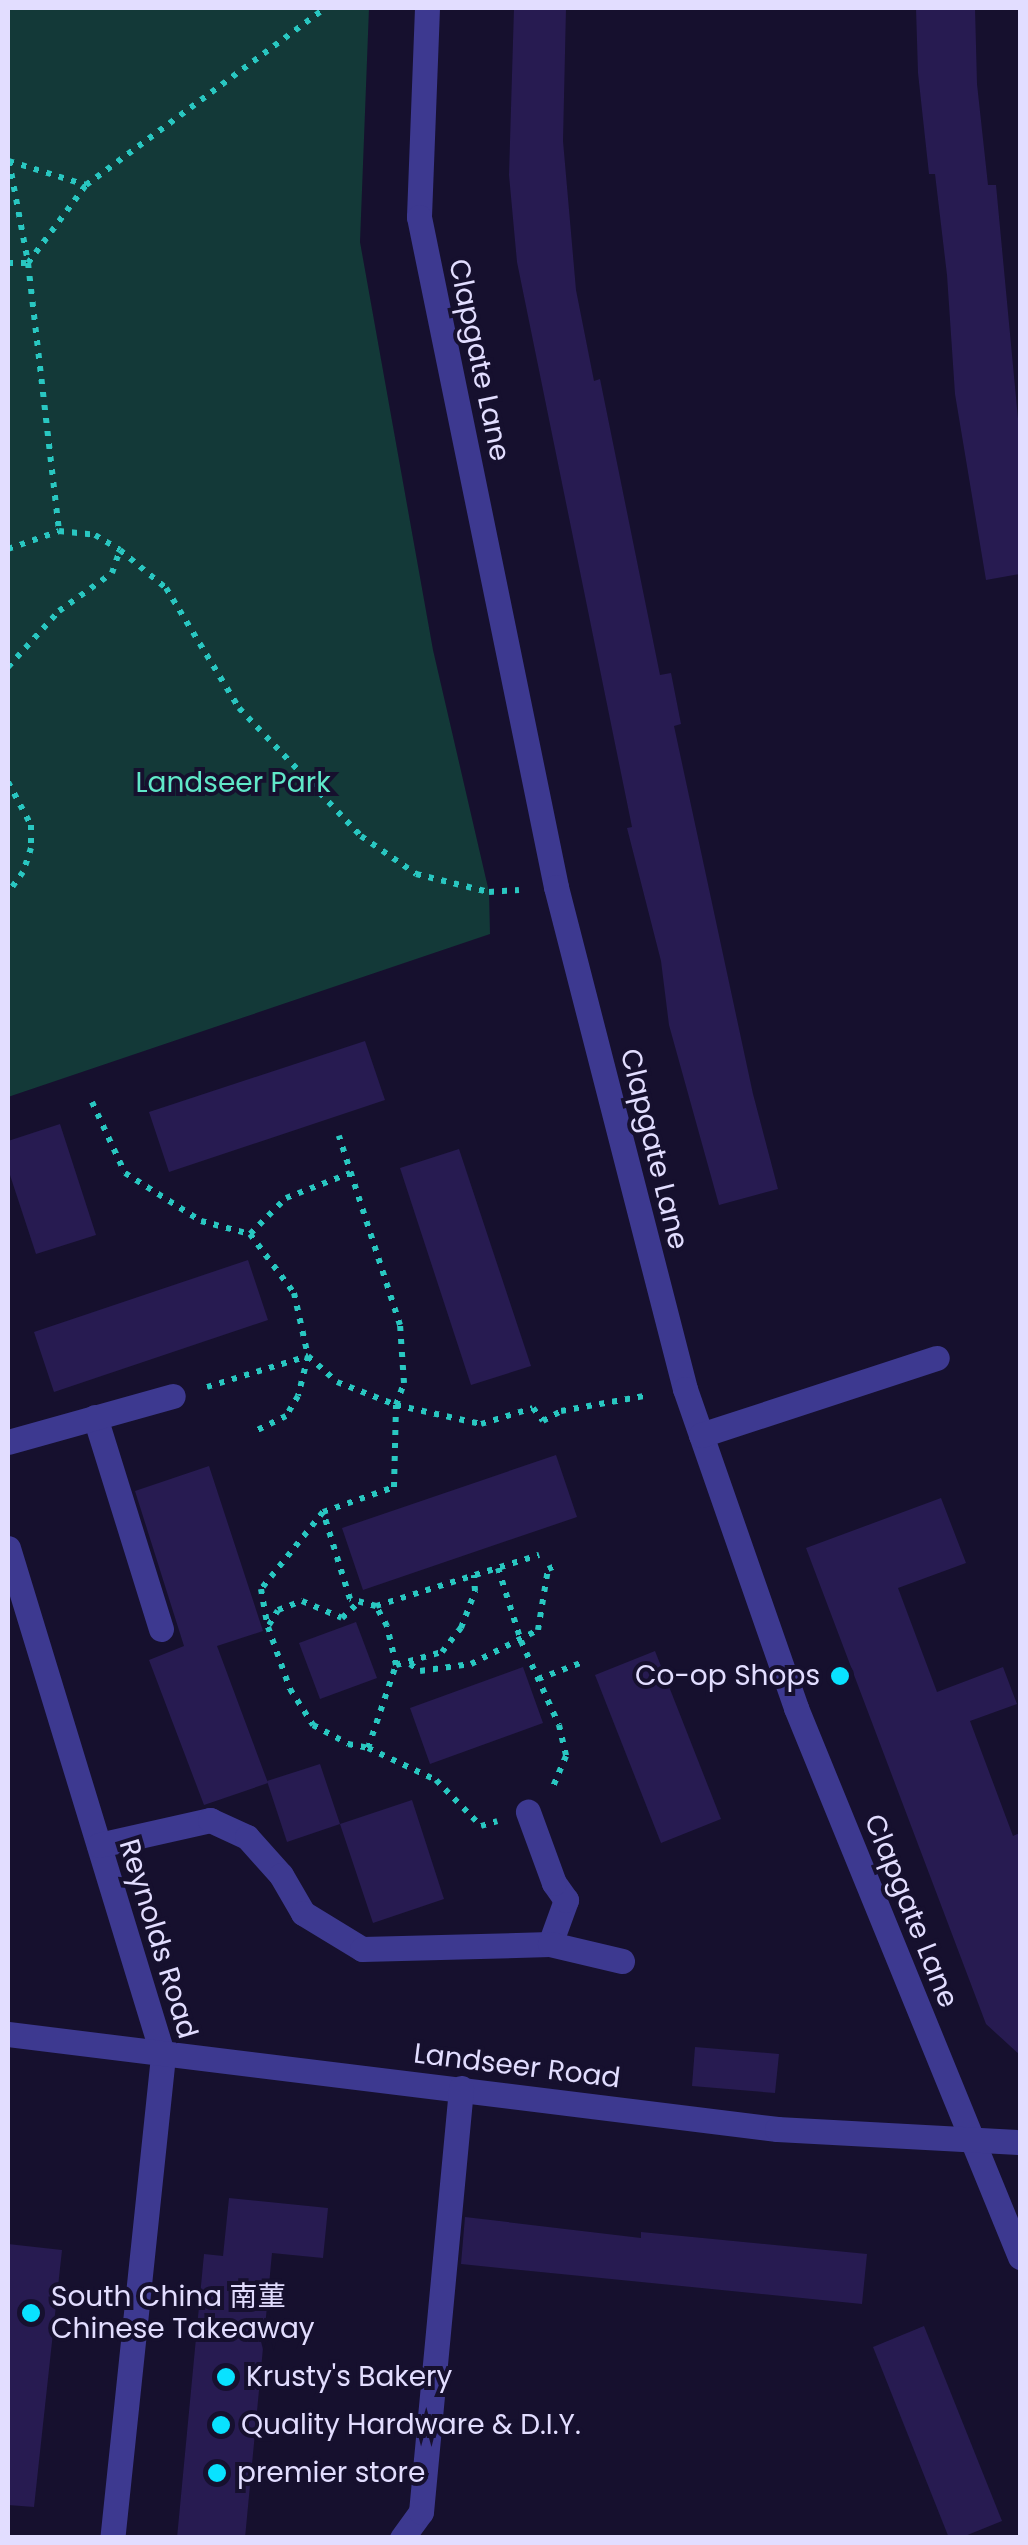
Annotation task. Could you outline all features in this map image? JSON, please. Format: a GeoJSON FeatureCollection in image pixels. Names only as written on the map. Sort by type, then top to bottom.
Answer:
{"type":"FeatureCollection","features":[{"type":"Feature","properties":{"kind":"street","name":"Clapgate Lane"},"geometry":{"type":"LineString","coordinates":[[426,8],[420,217],[556,887],[686,1389],[796,1708],[1020,2257]]}},
{"type":"Feature","properties":{"kind":"street"},"geometry":{"type":"LineString","coordinates":[[701,1435],[936,1358]]}},
{"type":"Feature","properties":{"kind":"street"},"geometry":{"type":"LineString","coordinates":[[8,1442],[173,1396]]}},
{"type":"Feature","properties":{"kind":"street"},"geometry":{"type":"LineString","coordinates":[[95,1417],[161,1629]]}},
{"type":"Feature","properties":{"kind":"street","name":"Reynolds Road"},"geometry":{"type":"LineString","coordinates":[[8,1548],[164,2056],[112,2538]]}},
{"type":"Feature","properties":{"kind":"street"},"geometry":{"type":"LineString","coordinates":[[528,1812],[554,1883],[566,1900],[550,1944]]}},
{"type":"Feature","properties":{"kind":"street"},"geometry":{"type":"LineString","coordinates":[[99,1844],[210,1820],[247,1837],[280,1875],[303,1913],[362,1949],[550,1944],[622,1961]]}},
{"type":"Feature","properties":{"kind":"street","name":"Landseer Road"},"geometry":{"type":"LineString","coordinates":[[8,2034],[777,2129],[1020,2142]]}},
{"type":"Feature","properties":{"kind":"street"},"geometry":{"type":"LineString","coordinates":[[402,2538],[421,2512],[461,2088]]}},
{"type":"Feature","properties":{"kind":"path"},"geometry":{"type":"LineString","coordinates":[[28,262],[86,185],[325,8]]}},
{"type":"Feature","properties":{"kind":"path"},"geometry":{"type":"LineString","coordinates":[[59,531],[28,262],[8,161],[86,185]]}},
{"type":"Feature","properties":{"kind":"path"},"geometry":{"type":"LineString","coordinates":[[8,263],[28,262]]}},
{"type":"Feature","properties":{"kind":"path"},"geometry":{"type":"LineString","coordinates":[[8,550],[59,531],[95,536],[120,550],[166,588],[239,708],[361,836],[416,874],[489,892],[556,887]]}},
{"type":"Feature","properties":{"kind":"path"},"geometry":{"type":"LineString","coordinates":[[8,666],[59,611],[112,573],[120,550]]}},
{"type":"Feature","properties":{"kind":"path"},"geometry":{"type":"LineString","coordinates":[[8,782],[31,825],[31,848],[24,872],[8,893]]}},
{"type":"Feature","properties":{"kind":"path"},"geometry":{"type":"LineString","coordinates":[[92,1102],[125,1173],[201,1221],[250,1234],[294,1292],[308,1356],[298,1396],[286,1416],[253,1432]]}},
{"type":"Feature","properties":{"kind":"path"},"geometry":{"type":"LineString","coordinates":[[339,1136],[400,1325],[404,1383],[396,1405],[394,1486],[323,1512],[261,1589],[268,1626],[290,1689],[313,1726],[436,1780],[481,1826],[545,1807],[566,1756],[559,1725],[521,1641],[498,1568]]}},
{"type":"Feature","properties":{"kind":"path"},"geometry":{"type":"LineString","coordinates":[[250,1234],[286,1198],[350,1173]]}},
{"type":"Feature","properties":{"kind":"path"},"geometry":{"type":"LineString","coordinates":[[308,1356],[336,1382],[396,1405],[480,1424],[533,1408],[542,1421],[561,1411],[686,1389]]}},
{"type":"Feature","properties":{"kind":"path"},"geometry":{"type":"LineString","coordinates":[[173,1396],[308,1356]]}},
{"type":"Feature","properties":{"kind":"path"},"geometry":{"type":"LineString","coordinates":[[323,1512],[350,1599],[376,1606],[538,1555]]}},
{"type":"Feature","properties":{"kind":"path"},"geometry":{"type":"LineString","coordinates":[[410,1664],[420,1671],[471,1664],[538,1630],[548,1570],[558,1565]]}},
{"type":"Feature","properties":{"kind":"path"},"geometry":{"type":"LineString","coordinates":[[396,1665],[442,1652],[461,1628],[475,1591],[474,1575]]}},
{"type":"Feature","properties":{"kind":"path"},"geometry":{"type":"LineString","coordinates":[[268,1626],[278,1610],[302,1601],[342,1618],[359,1602]]}},
{"type":"Feature","properties":{"kind":"path"},"geometry":{"type":"LineString","coordinates":[[368,1748],[396,1665],[387,1626],[376,1606]]}},
{"type":"Feature","properties":{"kind":"path"},"geometry":{"type":"LineString","coordinates":[[538,1679],[586,1661]]}},
{"type":"Feature","properties":{"kind":"green space","name":"Landseer Park"},"geometry":{"type":"Polygon","coordinates":[[[8,8],[369,8],[360,242],[433,650],[489,892],[490,934],[8,1097],[8,8]]]}},
{"type":"Feature","properties":{"kind":"building"},"geometry":{"type":"Polygon","coordinates":[[[514,8],[566,8],[563,141],[576,290],[594,381],[600,379],[660,675],[671,673],[681,724],[674,726],[753,1094],[778,1189],[719,1205],[669,1025],[661,961],[627,828],[632,827],[517,262],[509,175],[514,8]]]}},
{"type":"Feature","properties":{"kind":"building"},"geometry":{"type":"Polygon","coordinates":[[[916,8],[975,8],[977,84],[988,185],[996,185],[1020,440],[1020,574],[986,580],[955,394],[947,275],[935,174],[929,174],[918,73],[916,8]]]}},
{"type":"Feature","properties":{"kind":"building"},"geometry":{"type":"Polygon","coordinates":[[[365,1041],[385,1100],[169,1172],[149,1112],[365,1041]]]}},
{"type":"Feature","properties":{"kind":"building"},"geometry":{"type":"Polygon","coordinates":[[[60,1124],[96,1235],[36,1254],[8,1169],[8,1141],[60,1124]]]}},
{"type":"Feature","properties":{"kind":"building"},"geometry":{"type":"Polygon","coordinates":[[[459,1149],[531,1366],[471,1385],[400,1168],[459,1149]]]}},
{"type":"Feature","properties":{"kind":"building"},"geometry":{"type":"Polygon","coordinates":[[[248,1260],[268,1320],[54,1392],[34,1332],[248,1260]]]}},
{"type":"Feature","properties":{"kind":"building"},"geometry":{"type":"Polygon","coordinates":[[[556,1455],[577,1517],[363,1590],[342,1528],[556,1455]]]}},
{"type":"Feature","properties":{"kind":"building"},"geometry":{"type":"Polygon","coordinates":[[[209,1466],[263,1631],[217,1646],[268,1783],[204,1805],[149,1660],[184,1646],[135,1491],[209,1466]]]}},
{"type":"Feature","properties":{"kind":"building"},"geometry":{"type":"Polygon","coordinates":[[[941,1498],[966,1563],[898,1588],[937,1692],[1003,1667],[1017,1704],[970,1721],[1013,1836],[1020,1833],[1020,2055],[986,2024],[806,1548],[941,1498]]]}},
{"type":"Feature","properties":{"kind":"building"},"geometry":{"type":"Polygon","coordinates":[[[356,1622],[377,1678],[320,1699],[299,1643],[356,1622]]]}},
{"type":"Feature","properties":{"kind":"building"},"geometry":{"type":"Polygon","coordinates":[[[655,1651],[721,1819],[661,1843],[595,1675],[655,1651]]]}},
{"type":"Feature","properties":{"kind":"building"},"geometry":{"type":"Polygon","coordinates":[[[523,1667],[543,1723],[430,1764],[410,1708],[523,1667]]]}},
{"type":"Feature","properties":{"kind":"building"},"geometry":{"type":"Polygon","coordinates":[[[320,1764],[340,1824],[287,1842],[267,1781],[320,1764]]]}},
{"type":"Feature","properties":{"kind":"building"},"geometry":{"type":"Polygon","coordinates":[[[412,1800],[444,1899],[373,1923],[340,1824],[412,1800]]]}},
{"type":"Feature","properties":{"kind":"building"},"geometry":{"type":"Polygon","coordinates":[[[695,2047],[779,2054],[775,2093],[692,2086],[695,2047]]]}},
{"type":"Feature","properties":{"kind":"building"},"geometry":{"type":"Polygon","coordinates":[[[229,2198],[328,2208],[323,2258],[272,2253],[245,2538],[177,2538],[204,2254],[223,2256],[229,2198]]]}},
{"type":"Feature","properties":{"kind":"building"},"geometry":{"type":"Polygon","coordinates":[[[465,2217],[641,2238],[641,2232],[867,2254],[862,2304],[461,2264],[465,2217]]]}},
{"type":"Feature","properties":{"kind":"building"},"geometry":{"type":"Polygon","coordinates":[[[8,2244],[62,2250],[34,2507],[8,2505],[8,2244]]]}},
{"type":"Feature","properties":{"kind":"building"},"geometry":{"type":"Polygon","coordinates":[[[924,2326],[1002,2521],[960,2538],[949,2538],[873,2347],[924,2326]]]}},
{"type":"Feature","properties":{"kind":"place","name":"Co-op Shops"},"geometry":{"type":"Point","coordinates":[840,1676]}},
{"type":"Feature","properties":{"kind":"place","name":"South China 南菫 Chinese Takeaway"},"geometry":{"type":"Point","coordinates":[31,2313]}},
{"type":"Feature","properties":{"kind":"place","name":"Krusty's Bakery"},"geometry":{"type":"Point","coordinates":[226,2377]}},
{"type":"Feature","properties":{"kind":"place","name":"Quality Hardware & D.I.Y."},"geometry":{"type":"Point","coordinates":[221,2425]}},
{"type":"Feature","properties":{"kind":"place","name":"premier store"},"geometry":{"type":"Point","coordinates":[217,2473]}}]}
